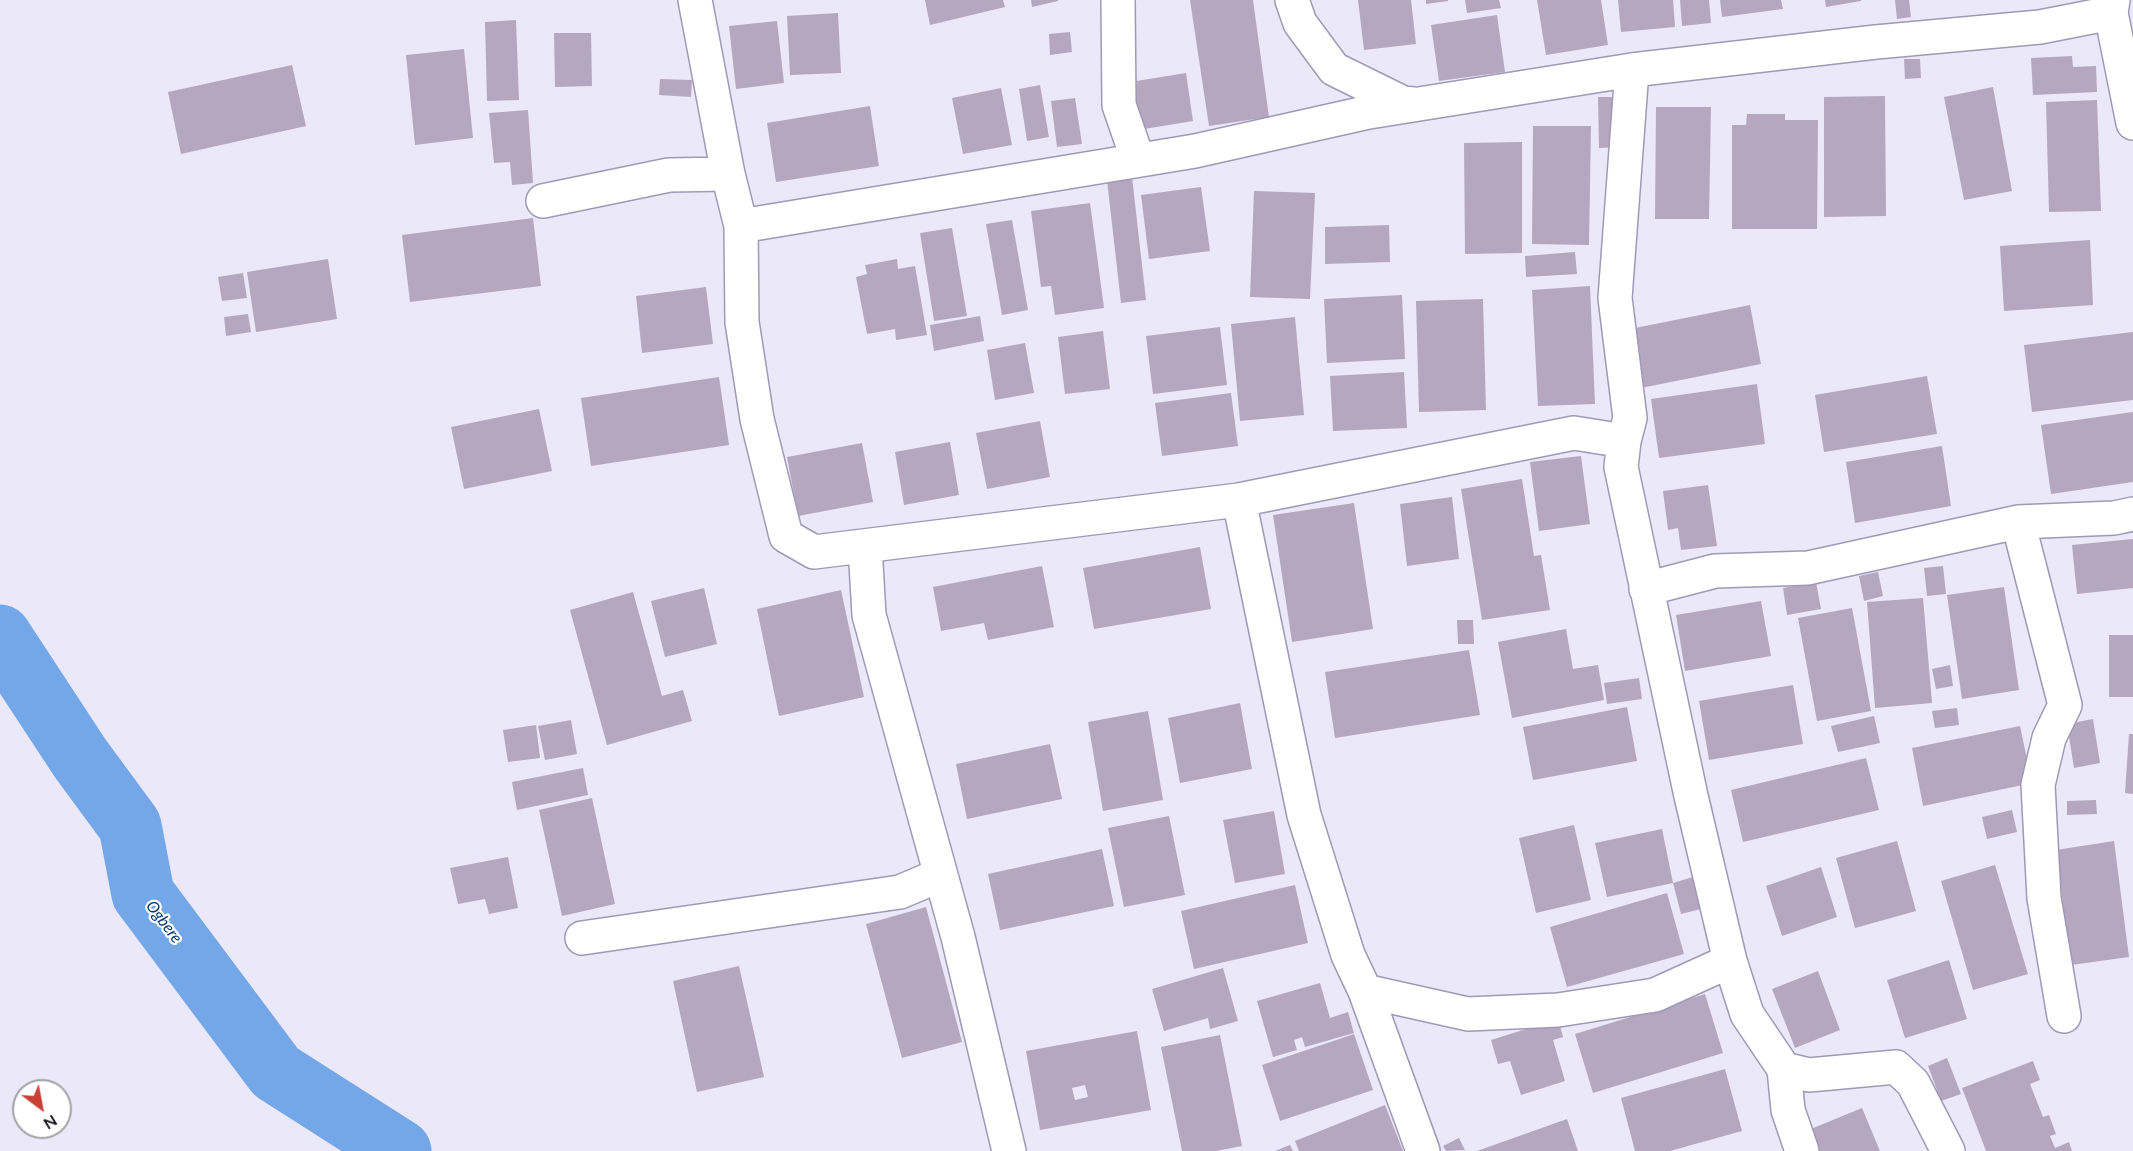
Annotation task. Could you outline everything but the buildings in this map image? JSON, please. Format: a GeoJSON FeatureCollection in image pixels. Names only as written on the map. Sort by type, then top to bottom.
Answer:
{"type":"FeatureCollection","features":[{"type":"Feature","properties":{"kind":"street"},"geometry":{"type":"LineString","coordinates":[[694,0],[728,174],[741,226],[742,322],[757,419],[786,536],[814,552],[1239,500],[1574,433],[1624,441]]}},
{"type":"Feature","properties":{"kind":"street"},"geometry":{"type":"LineString","coordinates":[[1118,0],[1119,105],[1138,160]]}},
{"type":"Feature","properties":{"kind":"street"},"geometry":{"type":"LineString","coordinates":[[1292,0],[1300,23],[1334,69],[1403,103],[1416,105]]}},
{"type":"Feature","properties":{"kind":"street"},"geometry":{"type":"LineString","coordinates":[[741,226],[1195,151],[1369,112],[1632,70],[1876,42],[2040,27],[2112,7],[2133,123]]}},
{"type":"Feature","properties":{"kind":"street"},"geometry":{"type":"LineString","coordinates":[[1632,70],[1615,298],[1630,418],[1621,467],[1646,589],[1730,961],[1747,1014],[1784,1069],[1788,1110],[1802,1151]]}},
{"type":"Feature","properties":{"kind":"street"},"geometry":{"type":"LineString","coordinates":[[543,201],[669,175],[728,174]]}},
{"type":"Feature","properties":{"kind":"street"},"geometry":{"type":"LineString","coordinates":[[1239,500],[1304,815],[1348,955],[1365,991],[1423,1151]]}},
{"type":"Feature","properties":{"kind":"street"},"geometry":{"type":"LineString","coordinates":[[1646,589],[1715,571],[1808,568],[2018,522],[2114,518],[2133,514]]}},
{"type":"Feature","properties":{"kind":"street"},"geometry":{"type":"LineString","coordinates":[[2018,522],[2065,705],[2049,738],[2038,785],[2044,898],[2064,1016]]}},
{"type":"Feature","properties":{"kind":"street"},"geometry":{"type":"LineString","coordinates":[[865,546],[869,615],[940,875],[1009,1151]]}},
{"type":"Feature","properties":{"kind":"street"},"geometry":{"type":"LineString","coordinates":[[582,938],[900,892],[940,875]]}},
{"type":"Feature","properties":{"kind":"street"},"geometry":{"type":"LineString","coordinates":[[1365,991],[1468,1014],[1558,1010],[1655,995],[1730,961]]}},
{"type":"Feature","properties":{"kind":"street"},"geometry":{"type":"LineString","coordinates":[[1784,1069],[1809,1075],[1896,1067],[1913,1083],[1948,1151]]}},
{"type":"Feature","properties":{"kind":"waterway","name":"Ogbere"},"geometry":{"type":"LineString","coordinates":[[0,636],[80,758],[130,826],[143,894],[276,1072],[400,1151]]}}]}
